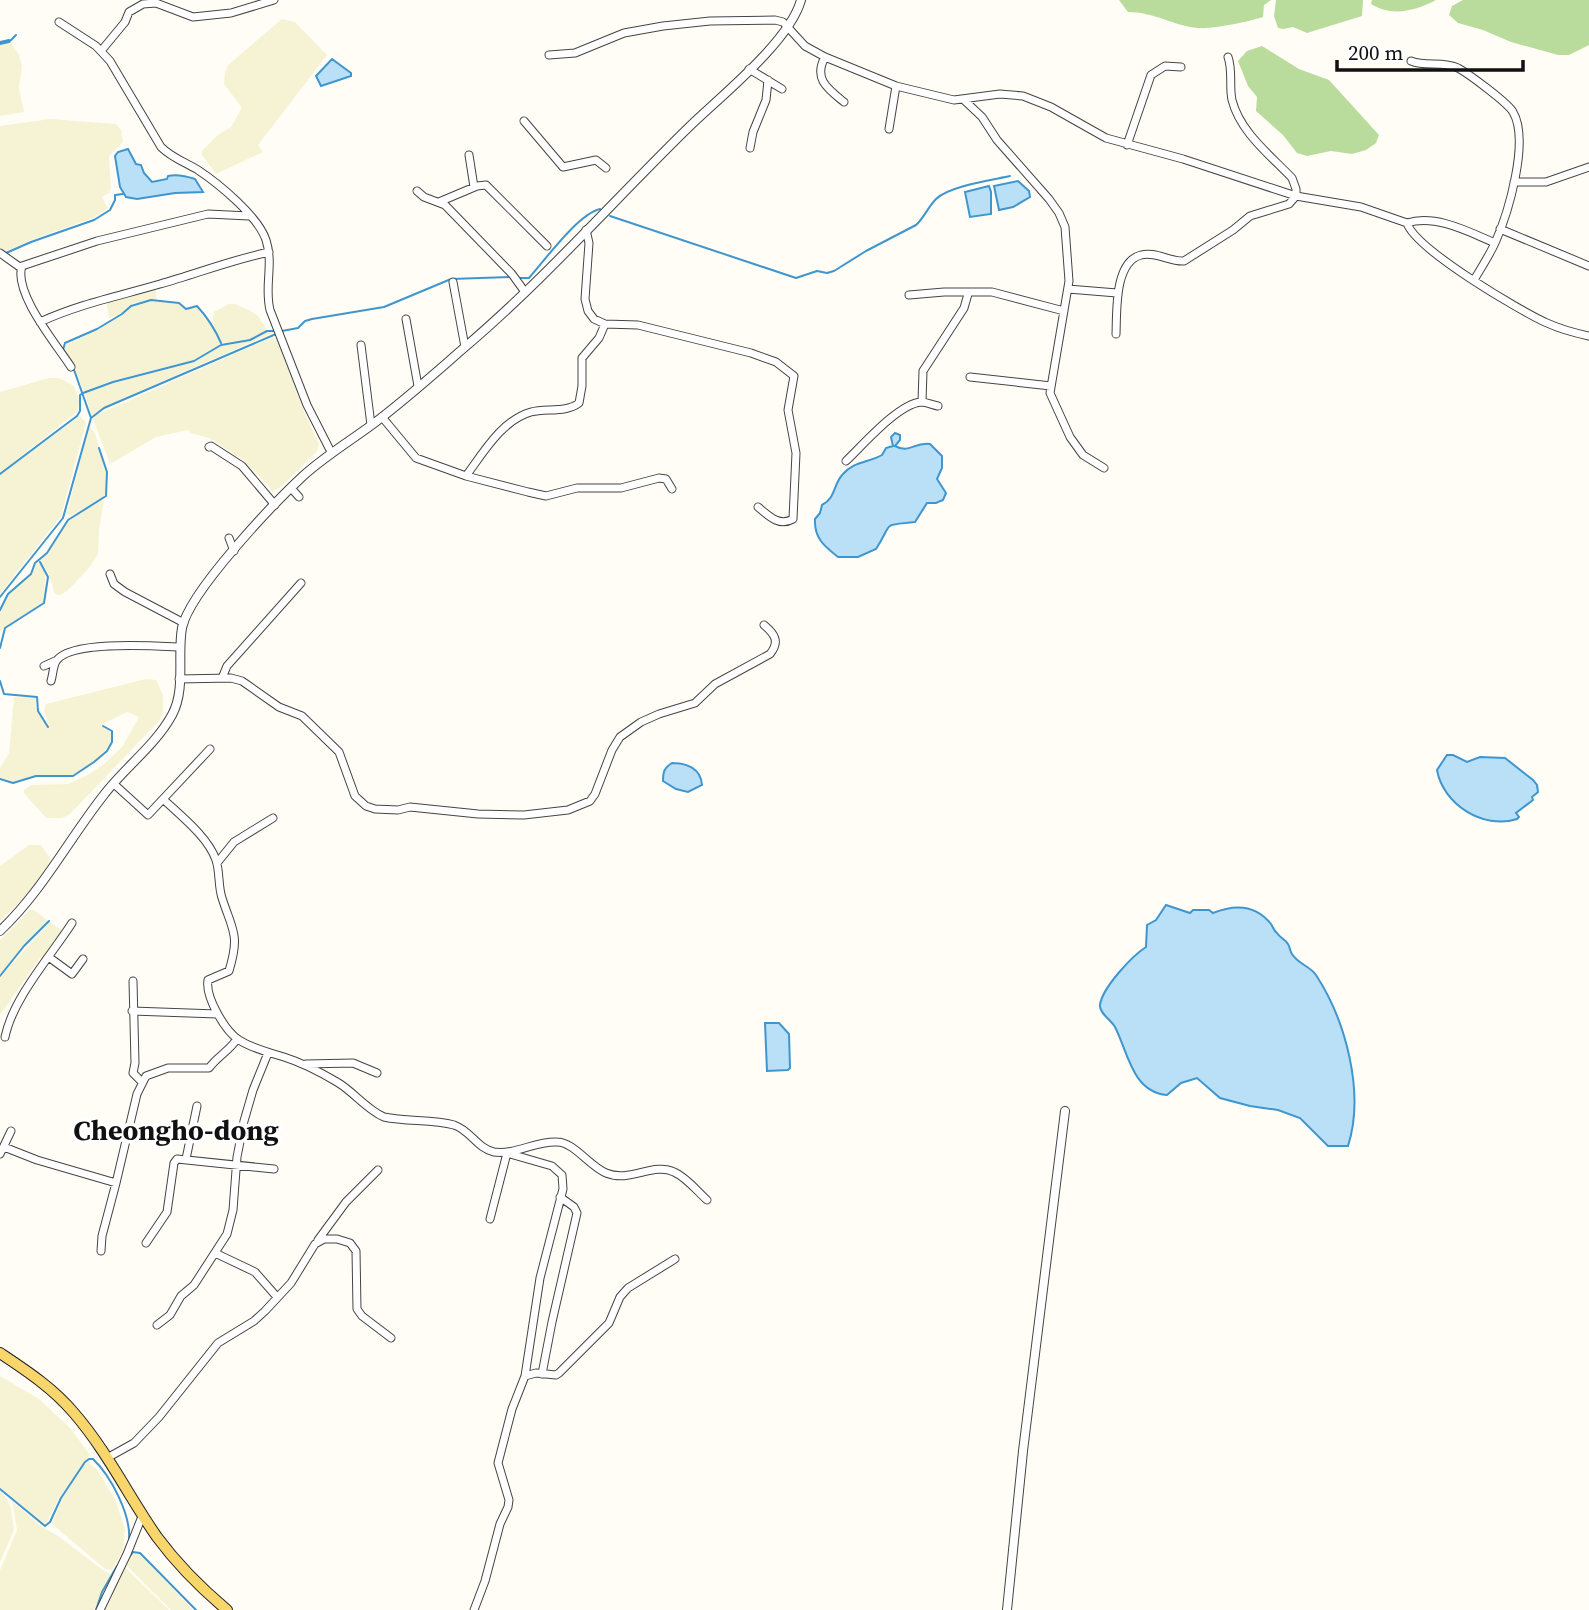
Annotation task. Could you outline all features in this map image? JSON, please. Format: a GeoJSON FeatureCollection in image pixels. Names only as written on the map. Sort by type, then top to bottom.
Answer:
{"type":"FeatureCollection","features":[{"type":"Feature","properties":{"kind":"main road"},"geometry":{"type":"LineString","coordinates":[[0,1353],[57,1395],[76,1415],[158,1537],[182,1567],[227,1610]]}},
{"type":"Feature","properties":{"kind":"street"},"geometry":{"type":"LineString","coordinates":[[101,51],[125,22],[129,12],[143,4],[156,4],[193,17],[231,13],[274,0]]}},
{"type":"Feature","properties":{"kind":"street"},"geometry":{"type":"LineString","coordinates":[[0,931],[34,896],[103,795],[161,732],[172,715],[176,705],[184,622],[208,583],[234,551],[291,488],[331,452],[382,417],[525,292],[749,69],[787,28],[801,0]]}},
{"type":"Feature","properties":{"kind":"street"},"geometry":{"type":"LineString","coordinates":[[549,55],[575,53],[624,33],[663,26],[775,20],[783,22],[806,46],[825,57],[896,86],[954,100],[1000,94],[1023,96],[1051,107],[1106,138],[1128,145],[1183,159],[1296,196],[1361,208],[1407,223],[1414,221],[1446,224],[1495,243]]}},
{"type":"Feature","properties":{"kind":"street"},"geometry":{"type":"LineString","coordinates":[[59,22],[101,51],[110,61],[161,147],[171,156],[202,172],[260,226],[271,266],[268,297],[270,310],[307,405],[331,452]]}},
{"type":"Feature","properties":{"kind":"street"},"geometry":{"type":"LineString","coordinates":[[825,57],[820,74],[822,83],[844,102]]}},
{"type":"Feature","properties":{"kind":"street"},"geometry":{"type":"LineString","coordinates":[[1116,334],[1117,293],[1127,266],[1140,255],[1184,261],[1250,216],[1289,204],[1296,196],[1292,178],[1240,121],[1230,93],[1231,66],[1228,57]]}},
{"type":"Feature","properties":{"kind":"street"},"geometry":{"type":"LineString","coordinates":[[1411,61],[1458,68],[1513,112],[1519,147],[1514,183],[1495,243],[1474,280]]}},
{"type":"Feature","properties":{"kind":"street"},"geometry":{"type":"LineString","coordinates":[[1128,145],[1151,75],[1165,66],[1181,67]]}},
{"type":"Feature","properties":{"kind":"street"},"geometry":{"type":"LineString","coordinates":[[749,69],[782,89]]}},
{"type":"Feature","properties":{"kind":"street"},"geometry":{"type":"LineString","coordinates":[[750,148],[752,132],[766,100],[768,80]]}},
{"type":"Feature","properties":{"kind":"street"},"geometry":{"type":"LineString","coordinates":[[889,129],[896,86]]}},
{"type":"Feature","properties":{"kind":"street"},"geometry":{"type":"LineString","coordinates":[[964,100],[982,117],[997,140],[1059,212],[1065,227],[1068,242],[1068,289],[1050,393],[1070,437],[1083,455],[1104,468]]}},
{"type":"Feature","properties":{"kind":"street"},"geometry":{"type":"LineString","coordinates":[[524,121],[563,167],[596,160],[606,168]]}},
{"type":"Feature","properties":{"kind":"street"},"geometry":{"type":"LineString","coordinates":[[469,155],[474,187]]}},
{"type":"Feature","properties":{"kind":"street"},"geometry":{"type":"LineString","coordinates":[[1514,183],[1546,182],[1589,167]]}},
{"type":"Feature","properties":{"kind":"street"},"geometry":{"type":"LineString","coordinates":[[438,202],[474,187],[487,187],[547,246]]}},
{"type":"Feature","properties":{"kind":"street"},"geometry":{"type":"LineString","coordinates":[[417,191],[445,205],[503,264],[525,292]]}},
{"type":"Feature","properties":{"kind":"street"},"geometry":{"type":"LineString","coordinates":[[21,268],[97,241],[183,220],[208,215],[250,216]]}},
{"type":"Feature","properties":{"kind":"street"},"geometry":{"type":"LineString","coordinates":[[1407,223],[1413,235],[1474,280],[1549,324],[1589,336]]}},
{"type":"Feature","properties":{"kind":"street"},"geometry":{"type":"LineString","coordinates":[[1500,229],[1589,266]]}},
{"type":"Feature","properties":{"kind":"street"},"geometry":{"type":"LineString","coordinates":[[586,230],[589,243],[586,305],[594,319],[605,324],[638,325],[751,353],[776,362],[794,376],[788,410],[796,453],[793,519],[788,522],[772,519],[758,507]]}},
{"type":"Feature","properties":{"kind":"street"},"geometry":{"type":"LineString","coordinates":[[40,322],[66,310],[269,251]]}},
{"type":"Feature","properties":{"kind":"street"},"geometry":{"type":"LineString","coordinates":[[0,253],[21,268]]}},
{"type":"Feature","properties":{"kind":"street"},"geometry":{"type":"LineString","coordinates":[[21,268],[27,297],[40,322],[71,367]]}},
{"type":"Feature","properties":{"kind":"street"},"geometry":{"type":"LineString","coordinates":[[453,282],[465,347]]}},
{"type":"Feature","properties":{"kind":"street"},"geometry":{"type":"LineString","coordinates":[[1068,289],[1117,293]]}},
{"type":"Feature","properties":{"kind":"street"},"geometry":{"type":"LineString","coordinates":[[909,295],[944,292],[1002,294],[1064,311]]}},
{"type":"Feature","properties":{"kind":"street"},"geometry":{"type":"LineString","coordinates":[[922,402],[923,371],[964,308],[968,294]]}},
{"type":"Feature","properties":{"kind":"street"},"geometry":{"type":"LineString","coordinates":[[406,319],[418,386]]}},
{"type":"Feature","properties":{"kind":"street"},"geometry":{"type":"LineString","coordinates":[[466,476],[501,431],[513,420],[528,412],[566,408],[579,403],[582,358],[599,338],[605,324]]}},
{"type":"Feature","properties":{"kind":"street"},"geometry":{"type":"LineString","coordinates":[[361,345],[371,425]]}},
{"type":"Feature","properties":{"kind":"street"},"geometry":{"type":"LineString","coordinates":[[970,377],[1051,386]]}},
{"type":"Feature","properties":{"kind":"street"},"geometry":{"type":"LineString","coordinates":[[846,461],[893,416],[922,402],[938,406]]}},
{"type":"Feature","properties":{"kind":"street"},"geometry":{"type":"LineString","coordinates":[[382,417],[416,458],[466,476],[546,496],[586,486],[621,488],[659,478],[666,479],[672,489]]}},
{"type":"Feature","properties":{"kind":"street"},"geometry":{"type":"LineString","coordinates":[[209,447],[242,466],[275,505]]}},
{"type":"Feature","properties":{"kind":"street"},"geometry":{"type":"LineString","coordinates":[[291,488],[299,497]]}},
{"type":"Feature","properties":{"kind":"street"},"geometry":{"type":"LineString","coordinates":[[795,496],[804,496]]}},
{"type":"Feature","properties":{"kind":"street"},"geometry":{"type":"LineString","coordinates":[[229,538],[234,551]]}},
{"type":"Feature","properties":{"kind":"street"},"geometry":{"type":"LineString","coordinates":[[110,574],[114,584],[125,592],[184,622]]}},
{"type":"Feature","properties":{"kind":"street"},"geometry":{"type":"LineString","coordinates":[[222,678],[227,666],[301,583]]}},
{"type":"Feature","properties":{"kind":"street"},"geometry":{"type":"LineString","coordinates":[[179,679],[222,678],[242,681],[279,708],[302,716],[339,752],[355,796],[366,806],[386,810],[410,807],[478,814],[544,814],[568,810],[590,801],[612,750],[620,737],[628,731],[659,714],[695,703],[715,684],[770,654],[775,648],[776,640],[764,625]]}},
{"type":"Feature","properties":{"kind":"street"},"geometry":{"type":"LineString","coordinates":[[44,666],[75,652],[114,645],[180,647]]}},
{"type":"Feature","properties":{"kind":"street"},"geometry":{"type":"LineString","coordinates":[[51,681],[55,661]]}},
{"type":"Feature","properties":{"kind":"street"},"geometry":{"type":"LineString","coordinates":[[114,783],[148,815],[210,749]]}},
{"type":"Feature","properties":{"kind":"street"},"geometry":{"type":"LineString","coordinates":[[163,799],[198,832],[217,863],[222,896],[236,938],[236,947],[229,971],[208,980],[208,996],[217,1014],[237,1039],[305,1065],[351,1091],[375,1113],[400,1121],[455,1126],[469,1133],[488,1150],[552,1166],[564,1180],[540,1278],[524,1376],[498,1463],[509,1500],[508,1507],[500,1524],[485,1581],[474,1610]]}},
{"type":"Feature","properties":{"kind":"street"},"geometry":{"type":"LineString","coordinates":[[217,863],[234,842],[273,818]]}},
{"type":"Feature","properties":{"kind":"street"},"geometry":{"type":"LineString","coordinates":[[5,1037],[4,1022],[72,923]]}},
{"type":"Feature","properties":{"kind":"street"},"geometry":{"type":"LineString","coordinates":[[50,958],[72,974],[83,959]]}},
{"type":"Feature","properties":{"kind":"street"},"geometry":{"type":"LineString","coordinates":[[133,981],[133,1073],[142,1082]]}},
{"type":"Feature","properties":{"kind":"street"},"geometry":{"type":"LineString","coordinates":[[132,1011],[217,1014]]}},
{"type":"Feature","properties":{"kind":"street"},"geometry":{"type":"LineString","coordinates":[[101,1251],[102,1236],[142,1082],[155,1071],[167,1068],[209,1068],[216,1058],[229,1051],[237,1039]]}},
{"type":"Feature","properties":{"kind":"street"},"geometry":{"type":"LineString","coordinates":[[157,1325],[170,1315],[181,1296],[194,1285],[227,1234],[231,1222],[244,1121],[268,1053]]}},
{"type":"Feature","properties":{"kind":"street"},"geometry":{"type":"LineString","coordinates":[[305,1065],[353,1063],[377,1073]]}},
{"type":"Feature","properties":{"kind":"street"},"geometry":{"type":"LineString","coordinates":[[186,1159],[197,1106]]}},
{"type":"Feature","properties":{"kind":"street"},"geometry":{"type":"LineString","coordinates":[[1007,1610],[1065,1111]]}},
{"type":"Feature","properties":{"kind":"street"},"geometry":{"type":"LineString","coordinates":[[11,1130],[2,1151],[116,1183]]}},
{"type":"Feature","properties":{"kind":"street"},"geometry":{"type":"LineString","coordinates":[[508,1153],[541,1144],[564,1143],[594,1168],[610,1175],[632,1176],[661,1169],[674,1172],[706,1200]]}},
{"type":"Feature","properties":{"kind":"street"},"geometry":{"type":"LineString","coordinates":[[490,1219],[508,1153]]}},
{"type":"Feature","properties":{"kind":"street"},"geometry":{"type":"LineString","coordinates":[[146,1243],[167,1212],[174,1163],[177,1160],[274,1169]]}},
{"type":"Feature","properties":{"kind":"street"},"geometry":{"type":"LineString","coordinates":[[107,1458],[134,1443],[159,1417],[218,1343],[254,1321],[277,1297],[298,1274],[315,1244],[346,1202],[378,1170]]}},
{"type":"Feature","properties":{"kind":"street"},"geometry":{"type":"LineString","coordinates":[[542,1374],[577,1213],[574,1207],[560,1197]]}},
{"type":"Feature","properties":{"kind":"street"},"geometry":{"type":"LineString","coordinates":[[315,1244],[324,1238],[350,1243],[356,1251],[356,1309],[391,1338]]}},
{"type":"Feature","properties":{"kind":"street"},"geometry":{"type":"LineString","coordinates":[[215,1253],[255,1272],[277,1297]]}},
{"type":"Feature","properties":{"kind":"street"},"geometry":{"type":"LineString","coordinates":[[524,1376],[556,1376],[609,1323],[620,1297],[628,1288],[676,1259]]}},
{"type":"Feature","properties":{"kind":"street"},"geometry":{"type":"LineString","coordinates":[[100,1610],[127,1555],[143,1514]]}},
{"type":"Feature","properties":{"kind":"shaded area"},"geometry":{"type":"Polygon","coordinates":[[[282,19],[295,22],[327,55],[258,145],[263,152],[216,174],[202,151],[218,135],[231,127],[242,108],[224,84],[228,65],[282,19]]]}},
{"type":"Feature","properties":{"kind":"shaded area"},"geometry":{"type":"Polygon","coordinates":[[[11,42],[22,66],[19,88],[24,112],[0,116],[0,45],[11,42]]]}},
{"type":"Feature","properties":{"kind":"shaded area"},"geometry":{"type":"Polygon","coordinates":[[[50,119],[116,124],[121,130],[123,142],[109,156],[111,189],[102,197],[108,208],[93,218],[0,252],[0,126],[50,119]]]}},
{"type":"Feature","properties":{"kind":"shaded area"},"geometry":{"type":"Polygon","coordinates":[[[155,289],[157,300],[133,303],[121,314],[109,318],[106,299],[155,289]]]}},
{"type":"Feature","properties":{"kind":"shaded area"},"geometry":{"type":"Polygon","coordinates":[[[151,301],[179,304],[186,309],[197,307],[205,320],[211,323],[220,344],[194,360],[112,381],[84,392],[63,349],[64,346],[98,330],[132,307],[151,301]]]}},
{"type":"Feature","properties":{"kind":"shaded area"},"geometry":{"type":"Polygon","coordinates":[[[229,304],[235,304],[258,316],[267,330],[250,339],[222,343],[212,322],[214,312],[229,304]]]}},
{"type":"Feature","properties":{"kind":"shaded area"},"geometry":{"type":"Polygon","coordinates":[[[268,332],[275,332],[104,407],[91,416],[85,393],[195,362],[220,346],[250,340],[268,332]]]}},
{"type":"Feature","properties":{"kind":"shaded area"},"geometry":{"type":"Polygon","coordinates":[[[273,337],[319,444],[317,451],[282,486],[272,492],[242,459],[209,438],[188,430],[156,437],[110,464],[93,419],[96,415],[273,337]]]}},
{"type":"Feature","properties":{"kind":"shaded area"},"geometry":{"type":"Polygon","coordinates":[[[49,378],[59,378],[74,386],[79,399],[78,411],[0,473],[0,392],[49,378]]]}},
{"type":"Feature","properties":{"kind":"shaded area"},"geometry":{"type":"Polygon","coordinates":[[[80,416],[86,423],[61,516],[0,594],[0,475],[80,416]]]}},
{"type":"Feature","properties":{"kind":"shaded area"},"geometry":{"type":"Polygon","coordinates":[[[89,426],[95,433],[106,472],[107,492],[104,497],[70,516],[67,513],[89,426]]]}},
{"type":"Feature","properties":{"kind":"shaded area"},"geometry":{"type":"Polygon","coordinates":[[[104,500],[98,554],[67,591],[60,595],[55,594],[48,572],[39,560],[48,554],[66,523],[104,500]]]}},
{"type":"Feature","properties":{"kind":"shaded area"},"geometry":{"type":"Polygon","coordinates":[[[36,563],[46,572],[43,602],[0,631],[0,612],[8,594],[31,574],[36,563]]]}},
{"type":"Feature","properties":{"kind":"shaded area"},"geometry":{"type":"Polygon","coordinates":[[[146,679],[156,680],[163,695],[163,712],[159,721],[70,814],[62,818],[46,818],[24,790],[31,785],[68,784],[86,776],[122,747],[139,717],[127,712],[101,725],[111,732],[110,745],[94,761],[73,775],[36,775],[11,783],[0,778],[0,768],[9,753],[14,697],[35,698],[37,712],[49,727],[44,711],[46,704],[146,679]]]}},
{"type":"Feature","properties":{"kind":"shaded area"},"geometry":{"type":"Polygon","coordinates":[[[29,845],[41,845],[51,860],[31,891],[0,921],[0,866],[29,845]]]}},
{"type":"Feature","properties":{"kind":"shaded area"},"geometry":{"type":"Polygon","coordinates":[[[30,910],[48,921],[0,974],[0,940],[30,910]]]}},
{"type":"Feature","properties":{"kind":"shaded area"},"geometry":{"type":"Polygon","coordinates":[[[50,922],[63,931],[44,959],[40,958],[0,1015],[0,977],[50,922]]]}},
{"type":"Feature","properties":{"kind":"shaded area"},"geometry":{"type":"Polygon","coordinates":[[[0,1376],[39,1399],[70,1428],[90,1455],[59,1498],[45,1525],[0,1487],[0,1376]]]}},
{"type":"Feature","properties":{"kind":"shaded area"},"geometry":{"type":"Polygon","coordinates":[[[89,1463],[97,1470],[115,1499],[125,1529],[123,1550],[112,1570],[105,1569],[52,1524],[62,1499],[85,1464],[89,1463]]]}},
{"type":"Feature","properties":{"kind":"shaded area"},"geometry":{"type":"Polygon","coordinates":[[[0,1491],[11,1508],[14,1530],[0,1562],[0,1491]]]}},
{"type":"Feature","properties":{"kind":"shaded area"},"geometry":{"type":"Polygon","coordinates":[[[12,1501],[42,1527],[111,1574],[94,1610],[0,1610],[0,1570],[17,1530],[12,1501]]]}},
{"type":"Feature","properties":{"kind":"shaded area"},"geometry":{"type":"Polygon","coordinates":[[[133,1553],[139,1554],[193,1610],[171,1610],[126,1565],[133,1553]]]}},
{"type":"Feature","properties":{"kind":"shaded area"},"geometry":{"type":"Polygon","coordinates":[[[125,1567],[169,1610],[104,1610],[125,1567]]]}},
{"type":"Feature","properties":{"kind":"green space"},"geometry":{"type":"Polygon","coordinates":[[[1119,0],[1271,0],[1264,5],[1263,17],[1230,25],[1198,28],[1147,14],[1128,12],[1119,0]]]}},
{"type":"Feature","properties":{"kind":"green space"},"geometry":{"type":"Polygon","coordinates":[[[1276,0],[1363,0],[1362,16],[1307,33],[1293,27],[1283,29],[1278,28],[1274,16],[1276,0]]]}},
{"type":"Feature","properties":{"kind":"green space"},"geometry":{"type":"Polygon","coordinates":[[[1372,0],[1436,0],[1412,10],[1395,11],[1379,8],[1371,4],[1372,0]]]}},
{"type":"Feature","properties":{"kind":"green space"},"geometry":{"type":"Polygon","coordinates":[[[1463,0],[1589,0],[1589,45],[1569,55],[1558,55],[1511,42],[1458,23],[1449,15],[1452,6],[1463,0]]]}},
{"type":"Feature","properties":{"kind":"green space"},"geometry":{"type":"Polygon","coordinates":[[[1262,46],[1299,69],[1329,80],[1379,135],[1376,143],[1366,150],[1352,154],[1331,151],[1307,156],[1297,153],[1283,135],[1256,111],[1257,97],[1248,86],[1238,61],[1247,51],[1262,46]]]}},
{"type":"Feature","properties":{"kind":"water"},"geometry":{"type":"Polygon","coordinates":[[[332,59],[351,73],[351,76],[321,86],[316,76],[332,59]]]}},
{"type":"Feature","properties":{"kind":"water"},"geometry":{"type":"Polygon","coordinates":[[[128,149],[136,164],[141,165],[152,182],[167,179],[168,176],[185,176],[195,179],[203,192],[137,199],[126,197],[120,187],[115,156],[128,149]]]}},
{"type":"Feature","properties":{"kind":"water"},"geometry":{"type":"Polygon","coordinates":[[[1018,181],[1029,191],[1030,197],[1013,207],[999,210],[994,186],[1018,181]]]}},
{"type":"Feature","properties":{"kind":"water"},"geometry":{"type":"Polygon","coordinates":[[[989,186],[991,214],[970,217],[965,192],[989,186]]]}},
{"type":"Feature","properties":{"kind":"water"},"geometry":{"type":"Polygon","coordinates":[[[895,433],[900,435],[900,440],[895,446],[904,449],[930,444],[942,456],[942,468],[937,479],[946,493],[943,500],[927,503],[915,522],[889,526],[876,549],[858,557],[838,557],[821,541],[816,531],[815,519],[822,505],[830,499],[843,474],[852,467],[882,455],[886,448],[893,446],[891,437],[895,433]]]}},
{"type":"Feature","properties":{"kind":"water"},"geometry":{"type":"Polygon","coordinates":[[[1447,755],[1467,762],[1480,757],[1505,758],[1533,780],[1538,792],[1532,797],[1533,800],[1516,813],[1519,817],[1517,819],[1491,821],[1478,817],[1456,803],[1441,782],[1437,770],[1447,755]]]}},
{"type":"Feature","properties":{"kind":"water"},"geometry":{"type":"Polygon","coordinates":[[[672,763],[692,768],[699,774],[702,785],[688,792],[663,781],[664,770],[672,763]]]}},
{"type":"Feature","properties":{"kind":"water"},"geometry":{"type":"Polygon","coordinates":[[[1166,905],[1190,913],[1193,910],[1209,910],[1213,913],[1229,908],[1245,908],[1259,913],[1287,942],[1291,953],[1316,975],[1336,1014],[1350,1058],[1354,1103],[1348,1146],[1328,1146],[1300,1118],[1278,1110],[1220,1098],[1197,1078],[1181,1083],[1167,1095],[1146,1087],[1139,1079],[1115,1027],[1103,1014],[1100,1005],[1106,990],[1118,973],[1146,947],[1147,925],[1156,920],[1166,905]]]}},
{"type":"Feature","properties":{"kind":"water"},"geometry":{"type":"Polygon","coordinates":[[[765,1023],[779,1023],[789,1034],[788,1070],[767,1071],[765,1023]]]}},
{"type":"Feature","properties":{"kind":"waterway"},"geometry":{"type":"LineString","coordinates":[[0,44],[9,42],[16,35]]}},
{"type":"Feature","properties":{"kind":"waterway"},"geometry":{"type":"LineString","coordinates":[[0,42],[9,40]]}},
{"type":"Feature","properties":{"kind":"waterway"},"geometry":{"type":"LineString","coordinates":[[610,216],[796,278],[817,271],[834,271],[916,225],[942,194],[971,184],[1010,176]]}},
{"type":"Feature","properties":{"kind":"waterway"},"geometry":{"type":"LineString","coordinates":[[6,253],[94,220],[110,210],[115,195],[123,194]]}},
{"type":"Feature","properties":{"kind":"waterway"},"geometry":{"type":"LineString","coordinates":[[519,278],[529,278],[572,228],[600,209]]}},
{"type":"Feature","properties":{"kind":"waterway"},"geometry":{"type":"LineString","coordinates":[[282,331],[298,328],[305,321],[312,319],[384,307],[451,279],[510,277]]}},
{"type":"Feature","properties":{"kind":"waterway"},"geometry":{"type":"LineString","coordinates":[[63,350],[65,343],[97,329],[131,306],[151,300],[179,303],[186,309],[197,306],[221,343]]}},
{"type":"Feature","properties":{"kind":"waterway"},"geometry":{"type":"LineString","coordinates":[[0,474],[77,416],[80,411],[80,395],[83,393],[113,382],[194,361],[221,345],[250,340],[267,331],[274,331]]}},
{"type":"Feature","properties":{"kind":"waterway"},"geometry":{"type":"LineString","coordinates":[[0,597],[63,518],[91,418],[104,408],[276,334]]}},
{"type":"Feature","properties":{"kind":"waterway"},"geometry":{"type":"LineString","coordinates":[[73,367],[91,418]]}},
{"type":"Feature","properties":{"kind":"waterway"},"geometry":{"type":"LineString","coordinates":[[0,610],[8,594],[31,574],[35,563],[47,553],[68,520],[106,496],[107,472],[99,448]]}},
{"type":"Feature","properties":{"kind":"waterway"},"geometry":{"type":"LineString","coordinates":[[0,648],[5,628],[44,603],[48,577],[40,562]]}},
{"type":"Feature","properties":{"kind":"waterway"},"geometry":{"type":"LineString","coordinates":[[0,681],[4,694],[37,697],[38,711],[48,727]]}},
{"type":"Feature","properties":{"kind":"waterway"},"geometry":{"type":"LineString","coordinates":[[0,779],[13,783],[36,776],[73,776],[107,751],[112,742],[112,731],[103,726]]}},
{"type":"Feature","properties":{"kind":"waterway"},"geometry":{"type":"LineString","coordinates":[[0,976],[49,921]]}},
{"type":"Feature","properties":{"kind":"waterway"},"geometry":{"type":"LineString","coordinates":[[0,1489],[45,1526],[50,1522],[61,1498],[85,1462],[93,1459],[118,1496],[127,1519],[129,1539]]}},
{"type":"Feature","properties":{"kind":"waterway"},"geometry":{"type":"LineString","coordinates":[[130,1556],[133,1552],[140,1553],[196,1610]]}},
{"type":"Feature","properties":{"kind":"waterway"},"geometry":{"type":"LineString","coordinates":[[96,1610],[102,1592],[117,1566]]}},
{"type":"Feature","properties":{"kind":"district","name":"Cheongho-dong"},"geometry":{"type":"Point","coordinates":[176,1130]}}]}
